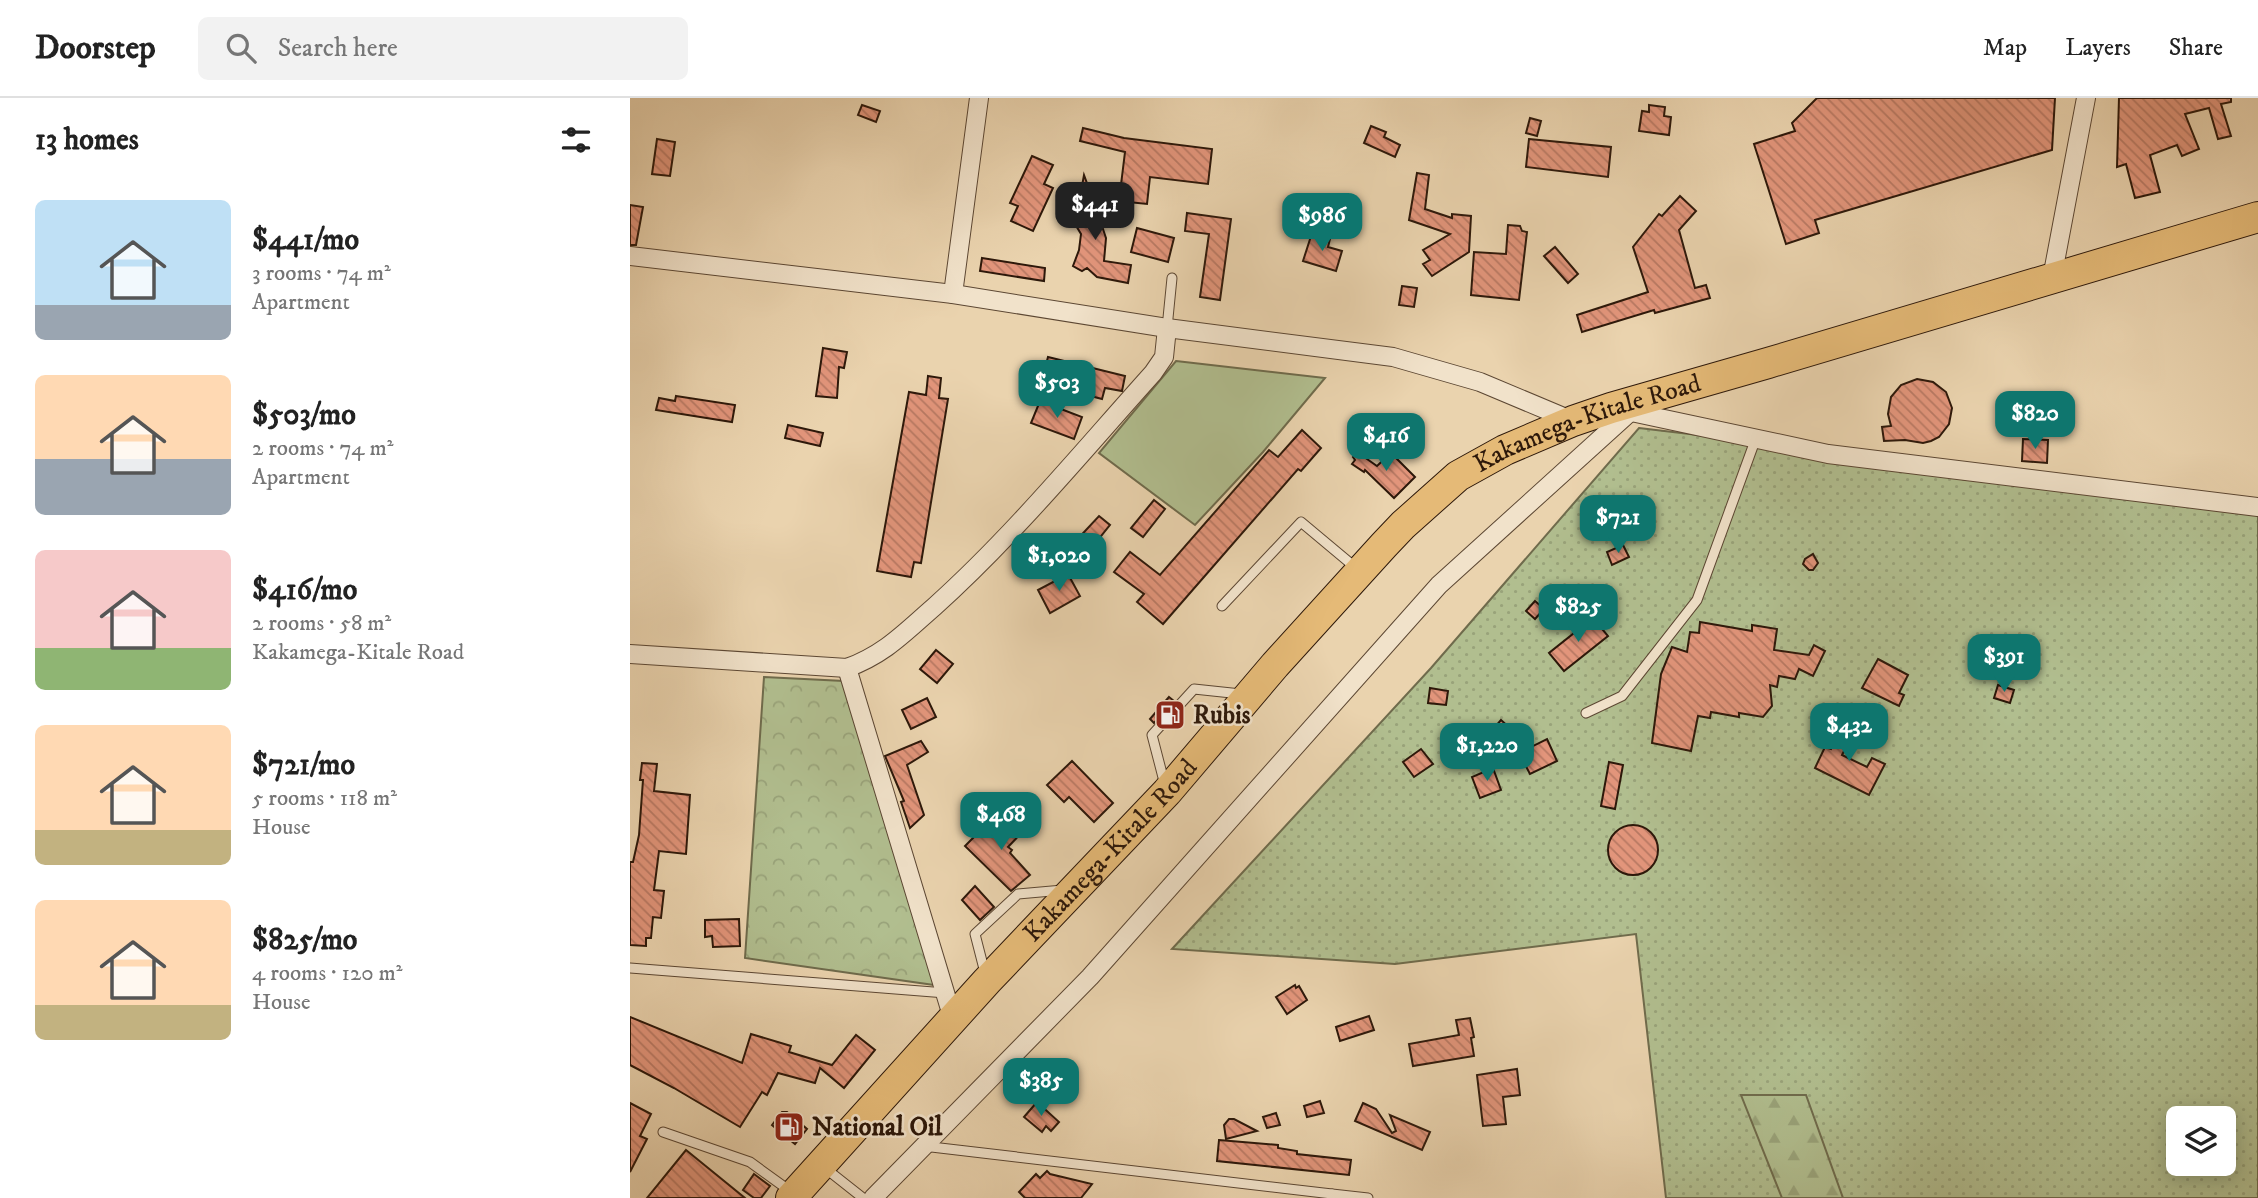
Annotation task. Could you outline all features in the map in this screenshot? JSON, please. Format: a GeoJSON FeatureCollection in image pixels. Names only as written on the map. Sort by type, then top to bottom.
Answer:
{"type":"FeatureCollection","features":[{"type":"Feature","properties":{"kind":"highway","name":"Kakamega-Kitale Road"},"geometry":{"type":"LineString","coordinates":[[792,1196],[950,1006],[987,981],[1167,792],[1360,571],[1403,525],[1458,476],[1505,450],[1573,421],[1621,410],[2258,217]]}},
{"type":"Feature","properties":{"kind":"street"},"geometry":{"type":"LineString","coordinates":[[953,294],[979,98]]}},
{"type":"Feature","properties":{"kind":"street"},"geometry":{"type":"LineString","coordinates":[[2052,278],[2086,98]]}},
{"type":"Feature","properties":{"kind":"street"},"geometry":{"type":"LineString","coordinates":[[630,256],[953,294],[1167,328],[1393,357],[1480,383],[1573,421]]}},
{"type":"Feature","properties":{"kind":"street"},"geometry":{"type":"LineString","coordinates":[[630,654],[847,668],[870,659],[893,643],[978,567],[1153,373],[1164,358],[1167,328]]}},
{"type":"Feature","properties":{"kind":"street"},"geometry":{"type":"LineString","coordinates":[[873,1198],[1090,977],[1439,585],[1621,410],[1828,454],[2258,507]]}},
{"type":"Feature","properties":{"kind":"street"},"geometry":{"type":"LineString","coordinates":[[847,668],[950,1006]]}},
{"type":"Feature","properties":{"kind":"lane"},"geometry":{"type":"LineString","coordinates":[[1167,328],[1172,278]]}},
{"type":"Feature","properties":{"kind":"lane"},"geometry":{"type":"LineString","coordinates":[[1587,713],[1622,696],[1697,600],[1756,438]]}},
{"type":"Feature","properties":{"kind":"lane"},"geometry":{"type":"LineString","coordinates":[[1222,606],[1301,522],[1360,571]]}},
{"type":"Feature","properties":{"kind":"lane"},"geometry":{"type":"LineString","coordinates":[[1167,792],[1152,735],[1194,690],[1250,695]]}},
{"type":"Feature","properties":{"kind":"lane"},"geometry":{"type":"LineString","coordinates":[[987,981],[975,934],[1018,894],[1075,889]]}},
{"type":"Feature","properties":{"kind":"lane"},"geometry":{"type":"LineString","coordinates":[[630,968],[950,1006]]}},
{"type":"Feature","properties":{"kind":"lane"},"geometry":{"type":"LineString","coordinates":[[663,1132],[750,1162],[792,1196]]}},
{"type":"Feature","properties":{"kind":"lane"},"geometry":{"type":"LineString","coordinates":[[922,1146],[1332,1196],[1368,1198]]}},
{"type":"Feature","properties":{"kind":"lane"},"geometry":{"type":"LineString","coordinates":[[821,1164],[863,1198]]}},
{"type":"Feature","properties":{"kind":"green space"},"geometry":{"type":"Polygon","coordinates":[[[1176,361],[1325,378],[1263,452],[1195,525],[1099,453],[1176,361]]]}},
{"type":"Feature","properties":{"kind":"green space"},"geometry":{"type":"Polygon","coordinates":[[[1639,428],[2258,502],[2258,1198],[1666,1198],[1636,934],[1395,964],[1172,949],[1431,668],[1639,428]]]}},
{"type":"Feature","properties":{"kind":"green space"},"geometry":{"type":"Polygon","coordinates":[[[764,677],[844,681],[934,985],[745,958],[764,677]]]}},
{"type":"Feature","properties":{"kind":"green space"},"geometry":{"type":"Polygon","coordinates":[[[1741,1095],[1806,1095],[1843,1198],[1782,1198],[1741,1095]]]}},
{"type":"Feature","properties":{"kind":"building"},"geometry":{"type":"Polygon","coordinates":[[[1817,98],[2055,98],[2052,150],[1815,220],[1819,233],[1786,244],[1754,144],[1795,131],[1792,123],[1817,98]]]}},
{"type":"Feature","properties":{"kind":"building"},"geometry":{"type":"Polygon","coordinates":[[[2119,98],[2231,98],[2231,102],[2221,104],[2231,136],[2218,139],[2209,108],[2185,114],[2199,149],[2182,156],[2177,145],[2150,155],[2160,192],[2135,198],[2126,164],[2117,167],[2119,98]]]}},
{"type":"Feature","properties":{"kind":"building"},"geometry":{"type":"Polygon","coordinates":[[[862,105],[880,111],[876,122],[858,115],[862,105]]]}},
{"type":"Feature","properties":{"kind":"building"},"geometry":{"type":"Polygon","coordinates":[[[1649,105],[1665,107],[1664,116],[1671,117],[1669,135],[1639,131],[1642,111],[1649,112],[1649,105]]]}},
{"type":"Feature","properties":{"kind":"building"},"geometry":{"type":"Polygon","coordinates":[[[1530,118],[1541,121],[1537,136],[1526,133],[1530,118]]]}},
{"type":"Feature","properties":{"kind":"building"},"geometry":{"type":"Polygon","coordinates":[[[1371,126],[1386,132],[1384,137],[1400,145],[1395,157],[1364,143],[1371,126]]]}},
{"type":"Feature","properties":{"kind":"building"},"geometry":{"type":"Polygon","coordinates":[[[1083,128],[1124,138],[1212,149],[1208,184],[1150,177],[1147,204],[1119,201],[1125,152],[1080,141],[1083,128]]]}},
{"type":"Feature","properties":{"kind":"building"},"geometry":{"type":"Polygon","coordinates":[[[657,139],[675,142],[670,176],[652,174],[657,139]]]}},
{"type":"Feature","properties":{"kind":"building"},"geometry":{"type":"Polygon","coordinates":[[[1529,139],[1611,147],[1608,177],[1526,167],[1529,139]]]}},
{"type":"Feature","properties":{"kind":"building"},"geometry":{"type":"Polygon","coordinates":[[[1032,156],[1053,165],[1044,184],[1053,188],[1033,231],[1011,221],[1018,206],[1010,203],[1032,156]]]}},
{"type":"Feature","properties":{"kind":"building"},"geometry":{"type":"Polygon","coordinates":[[[1417,173],[1429,175],[1425,209],[1452,218],[1452,214],[1471,216],[1469,252],[1432,276],[1423,264],[1430,260],[1423,250],[1450,234],[1409,220],[1417,173]]]}},
{"type":"Feature","properties":{"kind":"building"},"geometry":{"type":"Polygon","coordinates":[[[1084,175],[1088,186],[1096,187],[1090,215],[1099,217],[1106,238],[1104,261],[1131,265],[1128,283],[1097,277],[1087,268],[1082,271],[1073,266],[1081,234],[1075,224],[1084,175]]]}},
{"type":"Feature","properties":{"kind":"building"},"geometry":{"type":"Polygon","coordinates":[[[1680,196],[1696,211],[1679,230],[1695,288],[1706,285],[1710,298],[1655,313],[1654,310],[1582,332],[1577,315],[1648,292],[1633,247],[1659,214],[1662,216],[1680,196]]]}},
{"type":"Feature","properties":{"kind":"building"},"geometry":{"type":"Polygon","coordinates":[[[630,205],[643,207],[636,245],[630,245],[630,205]]]}},
{"type":"Feature","properties":{"kind":"building"},"geometry":{"type":"Polygon","coordinates":[[[1187,213],[1231,219],[1220,300],[1200,297],[1209,234],[1185,231],[1187,213]]]}},
{"type":"Feature","properties":{"kind":"building"},"geometry":{"type":"Polygon","coordinates":[[[1508,225],[1520,226],[1522,231],[1527,232],[1519,300],[1471,295],[1474,252],[1506,254],[1508,225]]]}},
{"type":"Feature","properties":{"kind":"building"},"geometry":{"type":"Polygon","coordinates":[[[1137,228],[1174,238],[1168,262],[1131,252],[1137,228]]]}},
{"type":"Feature","properties":{"kind":"building"},"geometry":{"type":"Polygon","coordinates":[[[1312,233],[1330,239],[1328,247],[1342,251],[1336,271],[1303,261],[1312,233]]]}},
{"type":"Feature","properties":{"kind":"building"},"geometry":{"type":"Polygon","coordinates":[[[1555,247],[1578,274],[1568,283],[1544,256],[1555,247]]]}},
{"type":"Feature","properties":{"kind":"building"},"geometry":{"type":"Polygon","coordinates":[[[982,258],[1045,268],[1044,281],[980,271],[982,258]]]}},
{"type":"Feature","properties":{"kind":"building"},"geometry":{"type":"Polygon","coordinates":[[[1402,286],[1417,288],[1414,307],[1399,305],[1402,286]]]}},
{"type":"Feature","properties":{"kind":"building"},"geometry":{"type":"Polygon","coordinates":[[[823,348],[847,352],[844,368],[839,367],[837,398],[816,396],[823,348]]]}},
{"type":"Feature","properties":{"kind":"building"},"geometry":{"type":"Polygon","coordinates":[[[1048,357],[1125,376],[1122,391],[1105,388],[1102,399],[1041,383],[1048,357]]]}},
{"type":"Feature","properties":{"kind":"building"},"geometry":{"type":"Polygon","coordinates":[[[928,376],[941,378],[939,398],[948,399],[921,563],[914,562],[911,577],[877,571],[909,392],[926,395],[928,376]]]}},
{"type":"Feature","properties":{"kind":"building"},"geometry":{"type":"Polygon","coordinates":[[[1917,379],[1933,382],[1946,392],[1952,408],[1949,424],[1939,437],[1931,441],[1884,441],[1882,427],[1891,426],[1888,414],[1891,397],[1901,385],[1917,379]]]}},
{"type":"Feature","properties":{"kind":"building"},"geometry":{"type":"Polygon","coordinates":[[[676,396],[735,405],[732,422],[656,410],[659,398],[675,401],[676,396]]]}},
{"type":"Feature","properties":{"kind":"building"},"geometry":{"type":"Polygon","coordinates":[[[1040,401],[1082,417],[1074,439],[1031,423],[1040,401]]]}},
{"type":"Feature","properties":{"kind":"building"},"geometry":{"type":"Polygon","coordinates":[[[788,425],[823,433],[820,446],[785,438],[788,425]]]}},
{"type":"Feature","properties":{"kind":"building"},"geometry":{"type":"Polygon","coordinates":[[[1302,430],[1321,448],[1301,471],[1298,469],[1163,624],[1137,602],[1144,594],[1114,572],[1130,552],[1160,575],[1269,450],[1278,457],[1302,430]]]}},
{"type":"Feature","properties":{"kind":"building"},"geometry":{"type":"Polygon","coordinates":[[[2023,439],[2048,440],[2047,463],[2022,461],[2023,439]]]}},
{"type":"Feature","properties":{"kind":"building"},"geometry":{"type":"Polygon","coordinates":[[[1357,452],[1377,466],[1391,453],[1415,477],[1394,498],[1365,470],[1364,472],[1352,464],[1357,452]]]}},
{"type":"Feature","properties":{"kind":"building"},"geometry":{"type":"Polygon","coordinates":[[[1154,500],[1165,509],[1143,537],[1131,528],[1154,500]]]}},
{"type":"Feature","properties":{"kind":"building"},"geometry":{"type":"Polygon","coordinates":[[[1099,516],[1110,525],[1093,546],[1099,551],[1092,559],[1073,544],[1099,516]]]}},
{"type":"Feature","properties":{"kind":"building"},"geometry":{"type":"Polygon","coordinates":[[[1623,545],[1629,557],[1612,565],[1607,552],[1623,545]]]}},
{"type":"Feature","properties":{"kind":"building"},"geometry":{"type":"Polygon","coordinates":[[[1813,554],[1818,563],[1813,570],[1809,570],[1803,564],[1805,559],[1813,554]]]}},
{"type":"Feature","properties":{"kind":"building"},"geometry":{"type":"Polygon","coordinates":[[[1068,574],[1080,596],[1050,613],[1038,590],[1068,574]]]}},
{"type":"Feature","properties":{"kind":"building"},"geometry":{"type":"Polygon","coordinates":[[[1535,601],[1544,609],[1535,619],[1526,611],[1535,601]]]}},
{"type":"Feature","properties":{"kind":"building"},"geometry":{"type":"Polygon","coordinates":[[[1593,618],[1608,636],[1564,671],[1549,653],[1593,618]]]}},
{"type":"Feature","properties":{"kind":"building"},"geometry":{"type":"Polygon","coordinates":[[[1700,622],[1752,631],[1752,625],[1777,629],[1774,650],[1809,655],[1814,645],[1825,651],[1813,676],[1799,669],[1795,679],[1779,676],[1777,687],[1770,685],[1772,706],[1763,717],[1739,713],[1739,717],[1711,712],[1710,718],[1698,716],[1691,751],[1652,743],[1661,674],[1672,647],[1687,652],[1690,632],[1699,633],[1700,622]]]}},
{"type":"Feature","properties":{"kind":"building"},"geometry":{"type":"Polygon","coordinates":[[[936,650],[953,664],[937,683],[920,669],[936,650]]]}},
{"type":"Feature","properties":{"kind":"building"},"geometry":{"type":"Polygon","coordinates":[[[1878,659],[1908,675],[1899,693],[1904,695],[1899,706],[1862,688],[1878,659]]]}},
{"type":"Feature","properties":{"kind":"building"},"geometry":{"type":"Polygon","coordinates":[[[1998,685],[2014,690],[2010,703],[1994,698],[1998,685]]]}},
{"type":"Feature","properties":{"kind":"building"},"geometry":{"type":"Polygon","coordinates":[[[1430,688],[1448,691],[1446,705],[1428,703],[1430,688]]]}},
{"type":"Feature","properties":{"kind":"building"},"geometry":{"type":"Polygon","coordinates":[[[1169,697],[1174,701],[1154,723],[1150,719],[1169,697]]]}},
{"type":"Feature","properties":{"kind":"building"},"geometry":{"type":"Polygon","coordinates":[[[927,698],[936,717],[911,729],[902,710],[927,698]]]}},
{"type":"Feature","properties":{"kind":"building"},"geometry":{"type":"Polygon","coordinates":[[[1846,718],[1858,723],[1842,755],[1867,767],[1872,758],[1885,764],[1869,795],[1815,768],[1825,747],[1831,749],[1846,718]]]}},
{"type":"Feature","properties":{"kind":"building"},"geometry":{"type":"Polygon","coordinates":[[[1501,720],[1512,730],[1500,744],[1489,734],[1501,720]]]}},
{"type":"Feature","properties":{"kind":"building"},"geometry":{"type":"Polygon","coordinates":[[[1547,739],[1557,761],[1530,774],[1519,753],[1547,739]]]}},
{"type":"Feature","properties":{"kind":"building"},"geometry":{"type":"Polygon","coordinates":[[[921,741],[928,752],[907,765],[924,815],[910,828],[901,802],[904,801],[885,756],[921,741]]]}},
{"type":"Feature","properties":{"kind":"building"},"geometry":{"type":"Polygon","coordinates":[[[1421,749],[1433,764],[1414,777],[1403,762],[1421,749]]]}},
{"type":"Feature","properties":{"kind":"building"},"geometry":{"type":"Polygon","coordinates":[[[1072,761],[1113,803],[1094,822],[1069,797],[1064,802],[1047,785],[1072,761]]]}},
{"type":"Feature","properties":{"kind":"building"},"geometry":{"type":"Polygon","coordinates":[[[1609,762],[1623,765],[1615,809],[1601,806],[1609,762]]]}},
{"type":"Feature","properties":{"kind":"building"},"geometry":{"type":"Polygon","coordinates":[[[642,763],[657,764],[654,791],[690,795],[686,854],[659,851],[654,890],[664,891],[661,918],[653,917],[651,938],[646,938],[646,946],[630,945],[630,862],[633,862],[639,835],[642,763]]]}},
{"type":"Feature","properties":{"kind":"building"},"geometry":{"type":"Polygon","coordinates":[[[1493,768],[1501,790],[1480,798],[1472,777],[1493,768]]]}},
{"type":"Feature","properties":{"kind":"building"},"geometry":{"type":"Polygon","coordinates":[[[1018,814],[1029,825],[1008,847],[1012,850],[1010,853],[1030,875],[1011,891],[965,846],[986,825],[997,835],[1018,814]]]}},
{"type":"Feature","properties":{"kind":"building"},"geometry":{"type":"Polygon","coordinates":[[[1623,826],[1643,826],[1657,840],[1657,860],[1643,874],[1623,874],[1609,860],[1609,840],[1623,826]]]}},
{"type":"Feature","properties":{"kind":"building"},"geometry":{"type":"Polygon","coordinates":[[[975,886],[994,907],[980,920],[962,900],[975,886]]]}},
{"type":"Feature","properties":{"kind":"building"},"geometry":{"type":"Polygon","coordinates":[[[739,919],[740,946],[713,947],[712,936],[705,937],[705,920],[739,919]]]}},
{"type":"Feature","properties":{"kind":"building"},"geometry":{"type":"Polygon","coordinates":[[[1295,985],[1296,988],[1299,986],[1307,1000],[1287,1014],[1276,997],[1295,985]]]}},
{"type":"Feature","properties":{"kind":"building"},"geometry":{"type":"Polygon","coordinates":[[[1369,1016],[1374,1030],[1340,1041],[1336,1027],[1369,1016]]]}},
{"type":"Feature","properties":{"kind":"building"},"geometry":{"type":"Polygon","coordinates":[[[630,1017],[742,1063],[751,1034],[791,1046],[789,1052],[832,1065],[856,1035],[875,1050],[844,1088],[820,1068],[815,1083],[778,1073],[767,1095],[762,1092],[740,1127],[630,1065],[630,1017]]]}},
{"type":"Feature","properties":{"kind":"building"},"geometry":{"type":"Polygon","coordinates":[[[1470,1018],[1474,1056],[1413,1066],[1409,1044],[1459,1035],[1456,1020],[1470,1018]]]}},
{"type":"Feature","properties":{"kind":"building"},"geometry":{"type":"Polygon","coordinates":[[[1517,1069],[1520,1095],[1503,1097],[1506,1124],[1483,1126],[1477,1075],[1517,1069]]]}},
{"type":"Feature","properties":{"kind":"building"},"geometry":{"type":"Polygon","coordinates":[[[1320,1101],[1324,1113],[1307,1117],[1304,1106],[1320,1101]]]}},
{"type":"Feature","properties":{"kind":"building"},"geometry":{"type":"Polygon","coordinates":[[[1037,1102],[1059,1122],[1051,1131],[1046,1126],[1042,1132],[1024,1117],[1037,1102]]]}},
{"type":"Feature","properties":{"kind":"building"},"geometry":{"type":"Polygon","coordinates":[[[630,1103],[651,1114],[640,1136],[647,1139],[630,1172],[630,1103]]]}},
{"type":"Feature","properties":{"kind":"building"},"geometry":{"type":"Polygon","coordinates":[[[1363,1103],[1376,1109],[1392,1133],[1396,1131],[1390,1115],[1430,1132],[1422,1150],[1355,1121],[1363,1103]]]}},
{"type":"Feature","properties":{"kind":"building","name":"National Oil"},"geometry":{"type":"Polygon","coordinates":[[[782,1112],[787,1112],[807,1129],[795,1144],[772,1125],[782,1112]]]}},
{"type":"Feature","properties":{"kind":"building"},"geometry":{"type":"Polygon","coordinates":[[[1276,1113],[1280,1125],[1267,1128],[1263,1117],[1276,1113]]]}},
{"type":"Feature","properties":{"kind":"building"},"geometry":{"type":"Polygon","coordinates":[[[1229,1119],[1257,1131],[1226,1139],[1224,1125],[1229,1119]]]}},
{"type":"Feature","properties":{"kind":"building"},"geometry":{"type":"Polygon","coordinates":[[[1219,1140],[1278,1145],[1278,1148],[1297,1151],[1297,1154],[1351,1160],[1349,1175],[1217,1161],[1219,1140]]]}},
{"type":"Feature","properties":{"kind":"building"},"geometry":{"type":"Polygon","coordinates":[[[686,1150],[745,1198],[647,1198],[686,1150]]]}},
{"type":"Feature","properties":{"kind":"building"},"geometry":{"type":"Polygon","coordinates":[[[1047,1171],[1092,1184],[1081,1198],[1025,1198],[1019,1192],[1036,1174],[1040,1178],[1047,1171]]]}},
{"type":"Feature","properties":{"kind":"building"},"geometry":{"type":"Polygon","coordinates":[[[754,1174],[770,1186],[761,1198],[754,1198],[743,1190],[754,1174]]]}},
{"type":"Feature","properties":{"kind":"place","name":"Rubis"},"geometry":{"type":"Point","coordinates":[1170,715]}},
{"type":"Feature","properties":{"kind":"place","name":"National Oil"},"geometry":{"type":"Point","coordinates":[789,1127]}}]}
